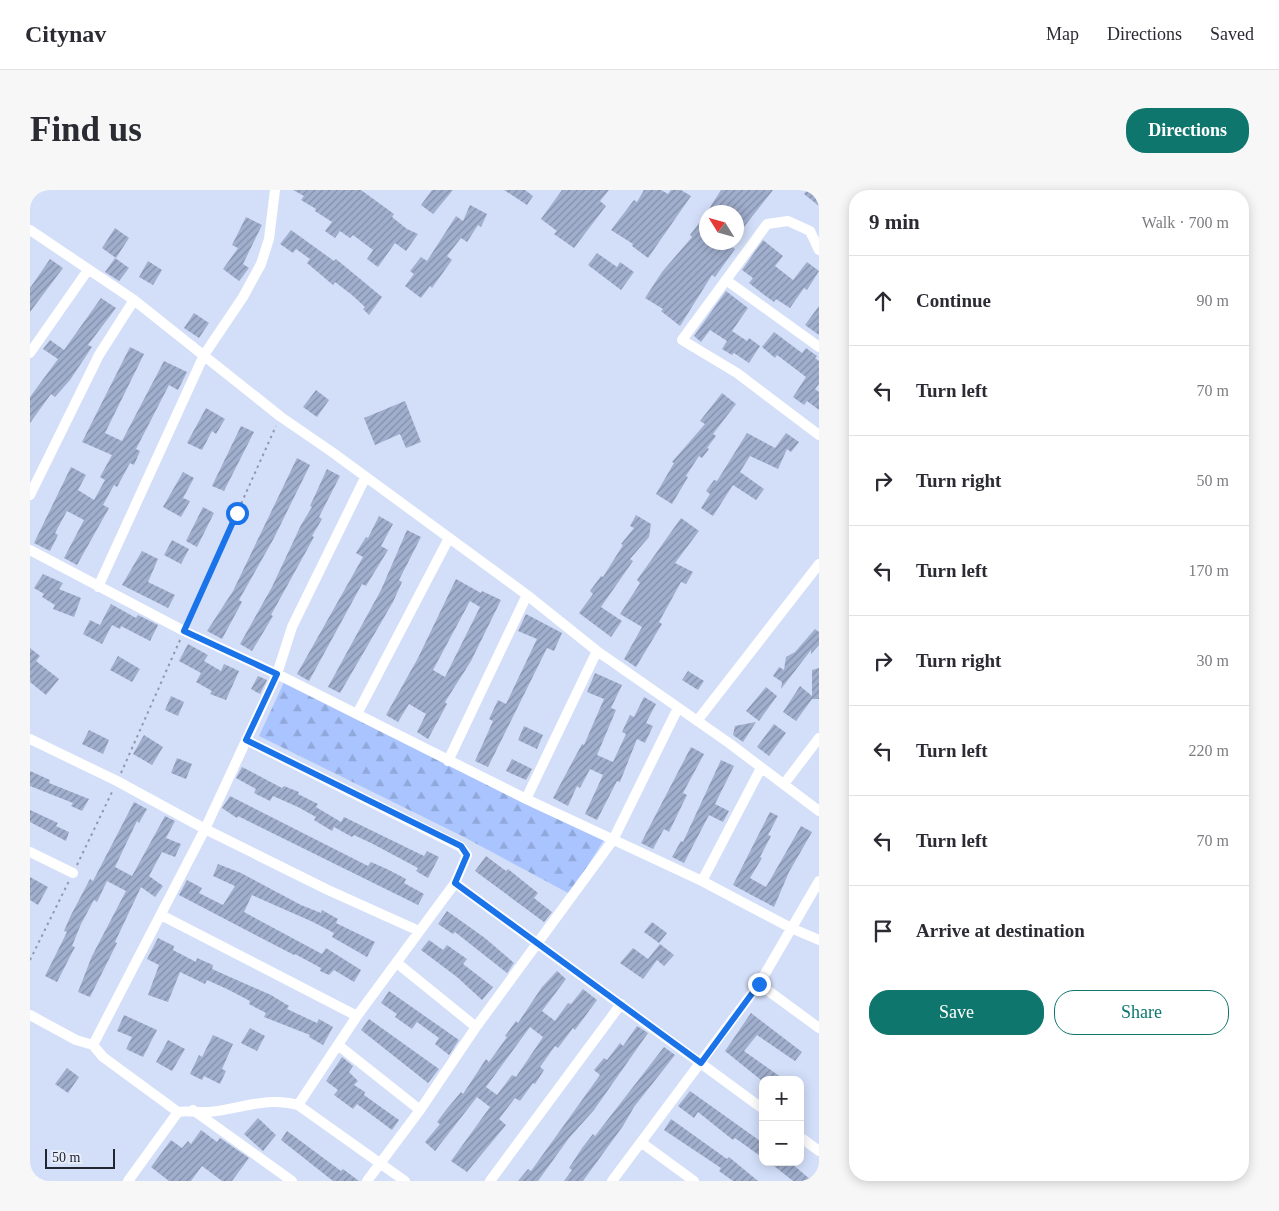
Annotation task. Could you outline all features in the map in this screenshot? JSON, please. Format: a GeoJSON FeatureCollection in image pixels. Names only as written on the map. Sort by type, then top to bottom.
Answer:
{"type":"FeatureCollection","features":[{"type":"Feature","properties":{"kind":"street"},"geometry":{"type":"LineString","coordinates":[[98,587],[204,355],[243,297],[261,264],[269,239],[275,190]]}},
{"type":"Feature","properties":{"kind":"street"},"geometry":{"type":"LineString","coordinates":[[819,250],[810,231],[788,221],[768,224],[682,340],[737,373],[819,435]]}},
{"type":"Feature","properties":{"kind":"street"},"geometry":{"type":"LineString","coordinates":[[30,230],[134,300],[280,416],[527,595],[597,651],[697,721],[819,811]]}},
{"type":"Feature","properties":{"kind":"street"},"geometry":{"type":"LineString","coordinates":[[30,353],[88,270]]}},
{"type":"Feature","properties":{"kind":"street"},"geometry":{"type":"LineString","coordinates":[[726,280],[819,347]]}},
{"type":"Feature","properties":{"kind":"street"},"geometry":{"type":"LineString","coordinates":[[30,495],[99,355],[134,300]]}},
{"type":"Feature","properties":{"kind":"street"},"geometry":{"type":"LineString","coordinates":[[93,1045],[205,829],[277,674],[292,627],[365,478]]}},
{"type":"Feature","properties":{"kind":"street"},"geometry":{"type":"LineString","coordinates":[[357,714],[449,538]]}},
{"type":"Feature","properties":{"kind":"street"},"geometry":{"type":"LineString","coordinates":[[30,550],[184,631],[277,674],[448,761],[702,881],[791,928],[819,940]]}},
{"type":"Feature","properties":{"kind":"street"},"geometry":{"type":"LineString","coordinates":[[697,721],[819,564]]}},
{"type":"Feature","properties":{"kind":"street"},"geometry":{"type":"LineString","coordinates":[[448,761],[527,595]]}},
{"type":"Feature","properties":{"kind":"street"},"geometry":{"type":"LineString","coordinates":[[526,799],[597,651]]}},
{"type":"Feature","properties":{"kind":"street"},"geometry":{"type":"LineString","coordinates":[[367,1181],[420,1110],[476,1027],[539,944],[613,840],[678,708]]}},
{"type":"Feature","properties":{"kind":"street"},"geometry":{"type":"LineString","coordinates":[[784,784],[819,738]]}},
{"type":"Feature","properties":{"kind":"street"},"geometry":{"type":"LineString","coordinates":[[30,739],[117,781],[205,829],[328,890],[419,931]]}},
{"type":"Feature","properties":{"kind":"street"},"geometry":{"type":"LineString","coordinates":[[246,740],[461,846],[467,855],[455,883],[398,963],[357,1016],[298,1106]]}},
{"type":"Feature","properties":{"kind":"street"},"geometry":{"type":"LineString","coordinates":[[702,881],[762,768]]}},
{"type":"Feature","properties":{"kind":"street"},"geometry":{"type":"LineString","coordinates":[[30,852],[73,874]]}},
{"type":"Feature","properties":{"kind":"street"},"geometry":{"type":"LineString","coordinates":[[612,1181],[759,984],[819,881]]}},
{"type":"Feature","properties":{"kind":"street"},"geometry":{"type":"LineString","coordinates":[[455,883],[759,1106]]}},
{"type":"Feature","properties":{"kind":"street"},"geometry":{"type":"LineString","coordinates":[[160,915],[357,1016]]}},
{"type":"Feature","properties":{"kind":"street"},"geometry":{"type":"LineString","coordinates":[[398,963],[476,1027]]}},
{"type":"Feature","properties":{"kind":"street"},"geometry":{"type":"LineString","coordinates":[[759,984],[819,1028]]}},
{"type":"Feature","properties":{"kind":"street"},"geometry":{"type":"LineString","coordinates":[[490,1181],[621,1004]]}},
{"type":"Feature","properties":{"kind":"street"},"geometry":{"type":"LineString","coordinates":[[30,1015],[76,1040],[93,1045],[104,1057],[178,1112],[192,1110],[208,1112],[243,1104],[286,1102],[298,1106],[406,1181]]}},
{"type":"Feature","properties":{"kind":"street"},"geometry":{"type":"LineString","coordinates":[[338,1044],[420,1110]]}},
{"type":"Feature","properties":{"kind":"street"},"geometry":{"type":"LineString","coordinates":[[192,1110],[292,1181]]}},
{"type":"Feature","properties":{"kind":"street"},"geometry":{"type":"LineString","coordinates":[[128,1181],[178,1112]]}},
{"type":"Feature","properties":{"kind":"street"},"geometry":{"type":"LineString","coordinates":[[804,1140],[819,1151]]}},
{"type":"Feature","properties":{"kind":"street"},"geometry":{"type":"LineString","coordinates":[[642,1143],[694,1181]]}},
{"type":"Feature","properties":{"kind":"path"},"geometry":{"type":"LineString","coordinates":[[30,960],[117,781],[280,416]]}},
{"type":"Feature","properties":{"kind":"green space"},"geometry":{"type":"Polygon","coordinates":[[[286,678],[607,835],[570,894],[462,836],[259,736],[286,678]]]}},
{"type":"Feature","properties":{"kind":"building"},"geometry":{"type":"Polygon","coordinates":[[[293,190],[361,190],[394,214],[392,217],[407,229],[418,234],[406,251],[395,243],[378,267],[367,259],[373,250],[353,235],[350,238],[340,231],[335,238],[325,231],[332,222],[301,200],[304,196],[293,190]]]}},
{"type":"Feature","properties":{"kind":"building"},"geometry":{"type":"Polygon","coordinates":[[[432,190],[453,190],[433,214],[421,205],[432,190]]]}},
{"type":"Feature","properties":{"kind":"building"},"geometry":{"type":"Polygon","coordinates":[[[504,190],[525,190],[533,196],[527,205],[504,190]]]}},
{"type":"Feature","properties":{"kind":"building"},"geometry":{"type":"Polygon","coordinates":[[[562,190],[609,190],[600,201],[606,206],[574,248],[554,234],[557,231],[541,219],[562,190]]]}},
{"type":"Feature","properties":{"kind":"building"},"geometry":{"type":"Polygon","coordinates":[[[644,190],[661,190],[668,194],[671,190],[681,190],[691,196],[648,258],[632,246],[633,244],[611,230],[634,200],[637,202],[644,190]]]}},
{"type":"Feature","properties":{"kind":"building"},"geometry":{"type":"Polygon","coordinates":[[[721,190],[773,190],[744,227],[744,205],[711,205],[721,190]]]}},
{"type":"Feature","properties":{"kind":"building"},"geometry":{"type":"Polygon","coordinates":[[[807,190],[819,190],[819,206],[804,194],[807,190]]]}},
{"type":"Feature","properties":{"kind":"building"},"geometry":{"type":"Polygon","coordinates":[[[470,205],[487,214],[481,227],[478,225],[467,242],[461,238],[447,256],[452,260],[432,288],[430,286],[421,298],[405,286],[414,274],[410,271],[421,257],[427,261],[456,216],[463,221],[470,205]]]}},
{"type":"Feature","properties":{"kind":"building"},"geometry":{"type":"Polygon","coordinates":[[[246,217],[262,225],[243,264],[249,268],[239,281],[223,269],[238,248],[232,245],[246,217]]]}},
{"type":"Feature","properties":{"kind":"building"},"geometry":{"type":"Polygon","coordinates":[[[699,223],[699,250],[734,250],[715,277],[712,275],[680,326],[661,311],[663,309],[645,298],[662,272],[692,237],[690,235],[699,223]]]}},
{"type":"Feature","properties":{"kind":"building"},"geometry":{"type":"Polygon","coordinates":[[[115,228],[129,238],[116,258],[102,248],[115,228]]]}},
{"type":"Feature","properties":{"kind":"building"},"geometry":{"type":"Polygon","coordinates":[[[291,230],[334,261],[336,259],[382,297],[369,315],[363,309],[365,307],[352,295],[335,282],[333,285],[307,263],[310,259],[296,249],[293,253],[280,244],[291,230]]]}},
{"type":"Feature","properties":{"kind":"building"},"geometry":{"type":"Polygon","coordinates":[[[763,240],[783,256],[775,266],[793,280],[807,262],[819,271],[807,290],[804,288],[790,308],[776,299],[774,302],[749,283],[753,278],[742,270],[763,240]]]}},
{"type":"Feature","properties":{"kind":"building"},"geometry":{"type":"Polygon","coordinates":[[[597,253],[617,267],[620,262],[634,272],[621,290],[588,265],[597,253]]]}},
{"type":"Feature","properties":{"kind":"building"},"geometry":{"type":"Polygon","coordinates":[[[115,258],[129,268],[119,281],[105,272],[115,258]]]}},
{"type":"Feature","properties":{"kind":"building"},"geometry":{"type":"Polygon","coordinates":[[[50,259],[63,268],[30,312],[30,288],[50,259]]]}},
{"type":"Feature","properties":{"kind":"building"},"geometry":{"type":"Polygon","coordinates":[[[148,261],[162,270],[153,285],[139,277],[148,261]]]}},
{"type":"Feature","properties":{"kind":"building"},"geometry":{"type":"Polygon","coordinates":[[[726,291],[748,308],[732,331],[747,341],[749,338],[760,346],[749,363],[734,353],[732,355],[722,349],[727,341],[710,330],[701,342],[694,336],[726,291]]]}},
{"type":"Feature","properties":{"kind":"building"},"geometry":{"type":"Polygon","coordinates":[[[101,298],[116,308],[88,345],[92,347],[70,380],[55,397],[51,394],[30,423],[30,397],[58,359],[43,349],[50,340],[64,350],[101,298]]]}},
{"type":"Feature","properties":{"kind":"building"},"geometry":{"type":"Polygon","coordinates":[[[819,306],[819,335],[805,325],[819,306]]]}},
{"type":"Feature","properties":{"kind":"building"},"geometry":{"type":"Polygon","coordinates":[[[194,313],[209,323],[199,338],[184,328],[194,313]]]}},
{"type":"Feature","properties":{"kind":"building"},"geometry":{"type":"Polygon","coordinates":[[[774,332],[802,353],[806,348],[817,356],[815,358],[819,361],[819,384],[815,389],[819,392],[819,410],[807,401],[804,405],[793,397],[806,377],[777,355],[775,358],[762,347],[774,332]]]}},
{"type":"Feature","properties":{"kind":"building"},"geometry":{"type":"Polygon","coordinates":[[[130,347],[144,354],[105,433],[122,441],[164,361],[187,372],[178,390],[169,385],[136,449],[140,451],[134,465],[130,463],[117,487],[114,485],[103,505],[109,508],[77,565],[64,558],[84,520],[67,511],[55,533],[58,535],[50,551],[34,543],[71,467],[86,475],[78,490],[94,500],[105,480],[100,477],[112,455],[82,442],[130,347]]]}},
{"type":"Feature","properties":{"kind":"building"},"geometry":{"type":"Polygon","coordinates":[[[316,390],[329,400],[317,417],[303,407],[316,390]]]}},
{"type":"Feature","properties":{"kind":"building"},"geometry":{"type":"Polygon","coordinates":[[[722,393],[736,404],[713,434],[716,436],[707,448],[709,449],[702,458],[699,456],[686,476],[688,477],[672,504],[656,494],[674,463],[672,462],[705,424],[700,421],[722,393]]]}},
{"type":"Feature","properties":{"kind":"building"},"geometry":{"type":"Polygon","coordinates":[[[405,401],[421,442],[406,448],[400,434],[375,445],[364,418],[405,401]]]}},
{"type":"Feature","properties":{"kind":"building"},"geometry":{"type":"Polygon","coordinates":[[[206,408],[225,419],[216,434],[212,431],[202,450],[187,443],[206,408]]]}},
{"type":"Feature","properties":{"kind":"building"},"geometry":{"type":"Polygon","coordinates":[[[241,426],[254,432],[224,491],[212,486],[241,426]]]}},
{"type":"Feature","properties":{"kind":"building"},"geometry":{"type":"Polygon","coordinates":[[[747,433],[775,448],[786,433],[799,442],[791,452],[787,449],[778,469],[750,456],[740,472],[764,489],[756,500],[733,485],[713,516],[701,508],[710,494],[706,491],[714,480],[717,481],[747,433]]]}},
{"type":"Feature","properties":{"kind":"building"},"geometry":{"type":"Polygon","coordinates":[[[297,458],[310,465],[274,538],[239,600],[242,602],[222,639],[207,631],[233,591],[297,458]]]}},
{"type":"Feature","properties":{"kind":"building"},"geometry":{"type":"Polygon","coordinates":[[[327,469],[340,476],[319,517],[322,519],[312,536],[314,537],[271,615],[273,616],[252,651],[240,644],[272,587],[301,525],[312,507],[310,506],[327,469]]]}},
{"type":"Feature","properties":{"kind":"building"},"geometry":{"type":"Polygon","coordinates":[[[183,472],[194,478],[183,498],[190,501],[181,517],[163,507],[183,472]]]}},
{"type":"Feature","properties":{"kind":"building"},"geometry":{"type":"Polygon","coordinates":[[[203,507],[214,513],[197,547],[186,541],[203,507]]]}},
{"type":"Feature","properties":{"kind":"building"},"geometry":{"type":"Polygon","coordinates":[[[636,515],[651,524],[649,537],[630,559],[633,561],[601,607],[622,621],[611,637],[579,613],[593,594],[590,591],[601,576],[603,577],[623,545],[621,544],[634,528],[630,526],[636,515]]]}},
{"type":"Feature","properties":{"kind":"building"},"geometry":{"type":"Polygon","coordinates":[[[379,516],[393,524],[381,546],[388,550],[366,586],[362,584],[309,681],[297,674],[363,557],[356,553],[366,537],[368,538],[379,516]]]}},
{"type":"Feature","properties":{"kind":"building"},"geometry":{"type":"Polygon","coordinates":[[[681,518],[699,531],[675,563],[693,572],[686,584],[681,582],[659,622],[662,624],[636,667],[624,659],[642,627],[620,614],[640,583],[637,580],[681,518]]]}},
{"type":"Feature","properties":{"kind":"building"},"geometry":{"type":"Polygon","coordinates":[[[407,530],[421,537],[399,580],[402,582],[393,602],[340,693],[328,687],[381,590],[407,530]]]}},
{"type":"Feature","properties":{"kind":"building"},"geometry":{"type":"Polygon","coordinates":[[[172,540],[189,549],[181,564],[164,555],[172,540]]]}},
{"type":"Feature","properties":{"kind":"building"},"geometry":{"type":"Polygon","coordinates":[[[142,551],[158,559],[148,582],[175,595],[168,608],[122,585],[142,551]]]}},
{"type":"Feature","properties":{"kind":"building"},"geometry":{"type":"Polygon","coordinates":[[[43,574],[63,583],[59,589],[81,598],[74,617],[53,609],[55,605],[42,597],[44,594],[34,588],[43,574]]]}},
{"type":"Feature","properties":{"kind":"building"},"geometry":{"type":"Polygon","coordinates":[[[456,579],[481,593],[482,591],[501,600],[471,661],[445,702],[447,704],[428,739],[417,732],[426,714],[409,704],[398,722],[386,715],[418,658],[456,579]],[[470,601],[433,670],[445,677],[480,607],[470,601]]]}},
{"type":"Feature","properties":{"kind":"building"},"geometry":{"type":"Polygon","coordinates":[[[111,604],[136,618],[138,615],[158,625],[150,641],[121,626],[120,629],[112,625],[102,644],[83,634],[90,620],[100,625],[111,604]]]}},
{"type":"Feature","properties":{"kind":"building"},"geometry":{"type":"Polygon","coordinates":[[[526,614],[562,633],[554,651],[547,648],[488,767],[475,761],[493,721],[489,719],[498,700],[506,704],[537,639],[518,631],[526,614]]]}},
{"type":"Feature","properties":{"kind":"building"},"geometry":{"type":"Polygon","coordinates":[[[815,629],[819,632],[819,645],[811,654],[811,650],[781,689],[782,682],[773,676],[779,667],[784,670],[786,657],[795,652],[815,629]]]}},
{"type":"Feature","properties":{"kind":"building"},"geometry":{"type":"Polygon","coordinates":[[[188,644],[208,655],[204,661],[221,671],[224,664],[239,671],[226,700],[210,694],[212,691],[196,682],[201,673],[179,661],[188,644]]]}},
{"type":"Feature","properties":{"kind":"building"},"geometry":{"type":"Polygon","coordinates":[[[30,648],[40,656],[36,661],[59,679],[46,695],[30,682],[30,648]]]}},
{"type":"Feature","properties":{"kind":"building"},"geometry":{"type":"Polygon","coordinates":[[[118,656],[140,669],[132,682],[110,670],[118,656]]]}},
{"type":"Feature","properties":{"kind":"building"},"geometry":{"type":"Polygon","coordinates":[[[819,668],[819,699],[812,699],[796,721],[783,712],[800,686],[812,696],[812,670],[819,668]]]}},
{"type":"Feature","properties":{"kind":"building"},"geometry":{"type":"Polygon","coordinates":[[[688,671],[704,681],[698,690],[682,680],[688,671]]]}},
{"type":"Feature","properties":{"kind":"building"},"geometry":{"type":"Polygon","coordinates":[[[595,673],[622,685],[611,708],[616,710],[597,755],[613,762],[626,734],[622,732],[630,715],[634,717],[644,697],[656,704],[646,723],[653,726],[645,743],[637,739],[620,782],[617,781],[597,820],[585,814],[603,775],[590,769],[580,788],[577,786],[568,806],[553,798],[582,744],[584,745],[604,699],[587,692],[595,673]]]}},
{"type":"Feature","properties":{"kind":"building"},"geometry":{"type":"Polygon","coordinates":[[[258,676],[267,680],[260,694],[251,689],[258,676]]]}},
{"type":"Feature","properties":{"kind":"building"},"geometry":{"type":"Polygon","coordinates":[[[766,687],[777,696],[759,721],[746,711],[766,687]]]}},
{"type":"Feature","properties":{"kind":"building"},"geometry":{"type":"Polygon","coordinates":[[[171,696],[184,702],[178,716],[165,710],[171,696]]]}},
{"type":"Feature","properties":{"kind":"building"},"geometry":{"type":"Polygon","coordinates":[[[756,722],[743,742],[733,735],[735,726],[756,722]]]}},
{"type":"Feature","properties":{"kind":"building"},"geometry":{"type":"Polygon","coordinates":[[[774,724],[786,733],[769,756],[757,747],[774,724]]]}},
{"type":"Feature","properties":{"kind":"building"},"geometry":{"type":"Polygon","coordinates":[[[524,726],[543,735],[537,749],[518,740],[524,726]]]}},
{"type":"Feature","properties":{"kind":"building"},"geometry":{"type":"Polygon","coordinates":[[[89,730],[109,740],[103,754],[82,744],[89,730]]]}},
{"type":"Feature","properties":{"kind":"building"},"geometry":{"type":"Polygon","coordinates":[[[144,735],[163,747],[152,765],[133,754],[144,735]]]}},
{"type":"Feature","properties":{"kind":"building"},"geometry":{"type":"Polygon","coordinates":[[[691,747],[704,754],[683,793],[687,795],[669,832],[664,829],[653,849],[641,843],[691,747]]]}},
{"type":"Feature","properties":{"kind":"building"},"geometry":{"type":"Polygon","coordinates":[[[177,758],[192,764],[186,779],[171,773],[177,758]]]}},
{"type":"Feature","properties":{"kind":"building"},"geometry":{"type":"Polygon","coordinates":[[[512,759],[532,769],[526,780],[506,771],[512,759]]]}},
{"type":"Feature","properties":{"kind":"building"},"geometry":{"type":"Polygon","coordinates":[[[721,760],[734,766],[715,804],[729,811],[723,822],[709,815],[684,863],[672,857],[681,841],[683,842],[721,760]]]}},
{"type":"Feature","properties":{"kind":"building"},"geometry":{"type":"Polygon","coordinates":[[[242,767],[282,788],[284,786],[299,792],[298,794],[318,804],[316,807],[341,822],[344,817],[424,856],[427,851],[439,857],[428,878],[416,871],[418,868],[373,844],[354,835],[352,837],[334,827],[332,831],[314,820],[316,817],[298,807],[273,796],[270,801],[254,793],[256,789],[236,778],[242,767]]]}},
{"type":"Feature","properties":{"kind":"building"},"geometry":{"type":"Polygon","coordinates":[[[30,771],[50,780],[49,783],[89,799],[82,811],[71,806],[73,803],[30,786],[30,771]]]}},
{"type":"Feature","properties":{"kind":"building"},"geometry":{"type":"Polygon","coordinates":[[[230,796],[368,866],[371,862],[389,870],[406,879],[404,883],[424,894],[418,905],[238,816],[237,818],[222,808],[230,796]]]}},
{"type":"Feature","properties":{"kind":"building"},"geometry":{"type":"Polygon","coordinates":[[[134,802],[147,809],[139,823],[137,821],[115,867],[132,876],[165,816],[175,821],[166,838],[181,844],[175,857],[162,852],[149,876],[163,886],[155,897],[141,887],[115,942],[117,943],[90,997],[78,992],[92,956],[126,891],[107,881],[97,902],[94,900],[81,924],[72,946],[75,947],[57,982],[45,976],[67,932],[64,931],[71,915],[90,879],[93,881],[134,802]]]}},
{"type":"Feature","properties":{"kind":"building"},"geometry":{"type":"Polygon","coordinates":[[[30,810],[58,823],[56,826],[69,832],[66,841],[30,822],[30,810]]]}},
{"type":"Feature","properties":{"kind":"building"},"geometry":{"type":"Polygon","coordinates":[[[770,812],[778,816],[768,835],[771,836],[760,857],[762,858],[750,878],[766,887],[801,826],[812,832],[789,872],[774,907],[733,885],[770,812]]]}},
{"type":"Feature","properties":{"kind":"building"},"geometry":{"type":"Polygon","coordinates":[[[486,856],[506,871],[508,869],[538,893],[534,898],[552,912],[544,922],[475,871],[486,856]]]}},
{"type":"Feature","properties":{"kind":"building"},"geometry":{"type":"Polygon","coordinates":[[[218,864],[241,873],[301,905],[321,913],[322,910],[338,919],[336,923],[375,942],[367,957],[332,937],[334,933],[252,895],[244,912],[322,954],[326,948],[361,970],[354,982],[334,970],[329,975],[320,971],[321,968],[179,895],[187,880],[202,888],[199,893],[223,905],[235,886],[213,876],[218,864]]]}},
{"type":"Feature","properties":{"kind":"building"},"geometry":{"type":"Polygon","coordinates":[[[30,877],[48,887],[38,905],[30,900],[30,877]]]}},
{"type":"Feature","properties":{"kind":"building"},"geometry":{"type":"Polygon","coordinates":[[[447,911],[485,938],[514,963],[507,973],[455,932],[453,934],[438,924],[447,911]]]}},
{"type":"Feature","properties":{"kind":"building"},"geometry":{"type":"Polygon","coordinates":[[[652,922],[667,933],[659,943],[644,932],[652,922]]]}},
{"type":"Feature","properties":{"kind":"building"},"geometry":{"type":"Polygon","coordinates":[[[158,938],[174,946],[173,950],[196,962],[197,958],[213,965],[212,969],[271,995],[289,1006],[287,1009],[317,1023],[319,1019],[333,1027],[323,1045],[309,1037],[310,1035],[264,1017],[266,1013],[249,1004],[250,1001],[227,989],[207,980],[205,984],[180,972],[168,1002],[148,995],[159,965],[147,959],[158,938]]]}},
{"type":"Feature","properties":{"kind":"building"},"geometry":{"type":"Polygon","coordinates":[[[429,940],[443,950],[447,945],[467,959],[463,964],[493,987],[482,1000],[457,977],[421,950],[429,940]]]}},
{"type":"Feature","properties":{"kind":"building"},"geometry":{"type":"Polygon","coordinates":[[[660,944],[674,955],[664,966],[657,960],[643,979],[620,963],[633,948],[648,959],[660,944]]]}},
{"type":"Feature","properties":{"kind":"building"},"geometry":{"type":"Polygon","coordinates":[[[557,971],[566,979],[542,1011],[555,1021],[568,1003],[571,1004],[583,989],[597,1000],[575,1030],[573,1028],[558,1048],[555,1046],[540,1067],[544,1070],[535,1084],[533,1083],[520,1101],[515,1098],[499,1119],[506,1125],[467,1172],[451,1161],[490,1107],[477,1097],[435,1151],[425,1142],[440,1124],[437,1122],[446,1110],[461,1092],[463,1094],[486,1059],[489,1062],[507,1037],[505,1036],[516,1021],[518,1023],[542,987],[557,971]],[[530,1027],[486,1087],[497,1095],[512,1075],[516,1077],[543,1037],[530,1027]]]}},
{"type":"Feature","properties":{"kind":"building"},"geometry":{"type":"Polygon","coordinates":[[[389,991],[459,1040],[449,1055],[435,1044],[439,1038],[417,1022],[412,1029],[395,1017],[397,1014],[381,1003],[389,991]]]}},
{"type":"Feature","properties":{"kind":"building"},"geometry":{"type":"Polygon","coordinates":[[[751,1013],[802,1052],[795,1061],[757,1035],[744,1051],[779,1076],[759,1076],[759,1078],[725,1051],[751,1013]]]}},
{"type":"Feature","properties":{"kind":"building"},"geometry":{"type":"Polygon","coordinates":[[[124,1015],[157,1030],[143,1057],[126,1049],[132,1037],[117,1031],[124,1015]]]}},
{"type":"Feature","properties":{"kind":"building"},"geometry":{"type":"Polygon","coordinates":[[[369,1019],[439,1069],[428,1083],[361,1030],[369,1019]]]}},
{"type":"Feature","properties":{"kind":"building"},"geometry":{"type":"Polygon","coordinates":[[[637,1026],[648,1033],[594,1110],[569,1138],[538,1181],[518,1181],[528,1169],[531,1171],[600,1075],[594,1070],[604,1058],[607,1060],[620,1043],[623,1046],[637,1026]]]}},
{"type":"Feature","properties":{"kind":"building"},"geometry":{"type":"Polygon","coordinates":[[[250,1028],[265,1036],[257,1051],[241,1043],[250,1028]]]}},
{"type":"Feature","properties":{"kind":"building"},"geometry":{"type":"Polygon","coordinates":[[[213,1035],[233,1044],[222,1069],[226,1071],[220,1084],[204,1076],[202,1080],[190,1074],[199,1055],[202,1057],[213,1035]]]}},
{"type":"Feature","properties":{"kind":"building"},"geometry":{"type":"Polygon","coordinates":[[[168,1040],[185,1049],[172,1071],[156,1062],[168,1040]]]}},
{"type":"Feature","properties":{"kind":"building"},"geometry":{"type":"Polygon","coordinates":[[[664,1047],[675,1055],[634,1107],[623,1126],[583,1181],[564,1181],[572,1170],[569,1168],[582,1148],[593,1134],[595,1136],[664,1047]]]}},
{"type":"Feature","properties":{"kind":"building"},"geometry":{"type":"Polygon","coordinates":[[[342,1057],[353,1066],[349,1072],[358,1081],[354,1085],[365,1092],[364,1095],[399,1120],[392,1130],[357,1104],[353,1109],[334,1095],[338,1090],[326,1081],[342,1057]]]}},
{"type":"Feature","properties":{"kind":"building"},"geometry":{"type":"Polygon","coordinates":[[[67,1068],[79,1077],[68,1093],[55,1084],[67,1068]]]}},
{"type":"Feature","properties":{"kind":"building"},"geometry":{"type":"Polygon","coordinates":[[[690,1091],[759,1140],[759,1155],[735,1138],[733,1140],[698,1112],[694,1118],[678,1106],[690,1091]]]}},
{"type":"Feature","properties":{"kind":"building"},"geometry":{"type":"Polygon","coordinates":[[[258,1118],[276,1135],[263,1151],[244,1134],[258,1118]]]}},
{"type":"Feature","properties":{"kind":"building"},"geometry":{"type":"Polygon","coordinates":[[[671,1119],[727,1159],[729,1157],[758,1181],[733,1181],[719,1171],[721,1168],[664,1130],[671,1119]]]}},
{"type":"Feature","properties":{"kind":"building"},"geometry":{"type":"Polygon","coordinates":[[[201,1130],[217,1142],[220,1138],[249,1158],[232,1181],[222,1181],[202,1166],[191,1181],[169,1181],[151,1167],[171,1140],[182,1148],[188,1141],[191,1144],[201,1130]]]}},
{"type":"Feature","properties":{"kind":"building"},"geometry":{"type":"Polygon","coordinates":[[[287,1131],[341,1171],[343,1169],[359,1181],[333,1181],[281,1140],[287,1131]]]}},
{"type":"Feature","properties":{"kind":"building"},"geometry":{"type":"Polygon","coordinates":[[[774,1166],[795,1166],[812,1181],[793,1181],[774,1166]]]}},
{"type":"Feature","properties":{"kind":"route"},"geometry":{"type":"LineString","coordinates":[[237,513],[184,631],[277,674],[246,740],[461,846],[467,855],[455,883],[701,1063],[759,984]]}}]}
